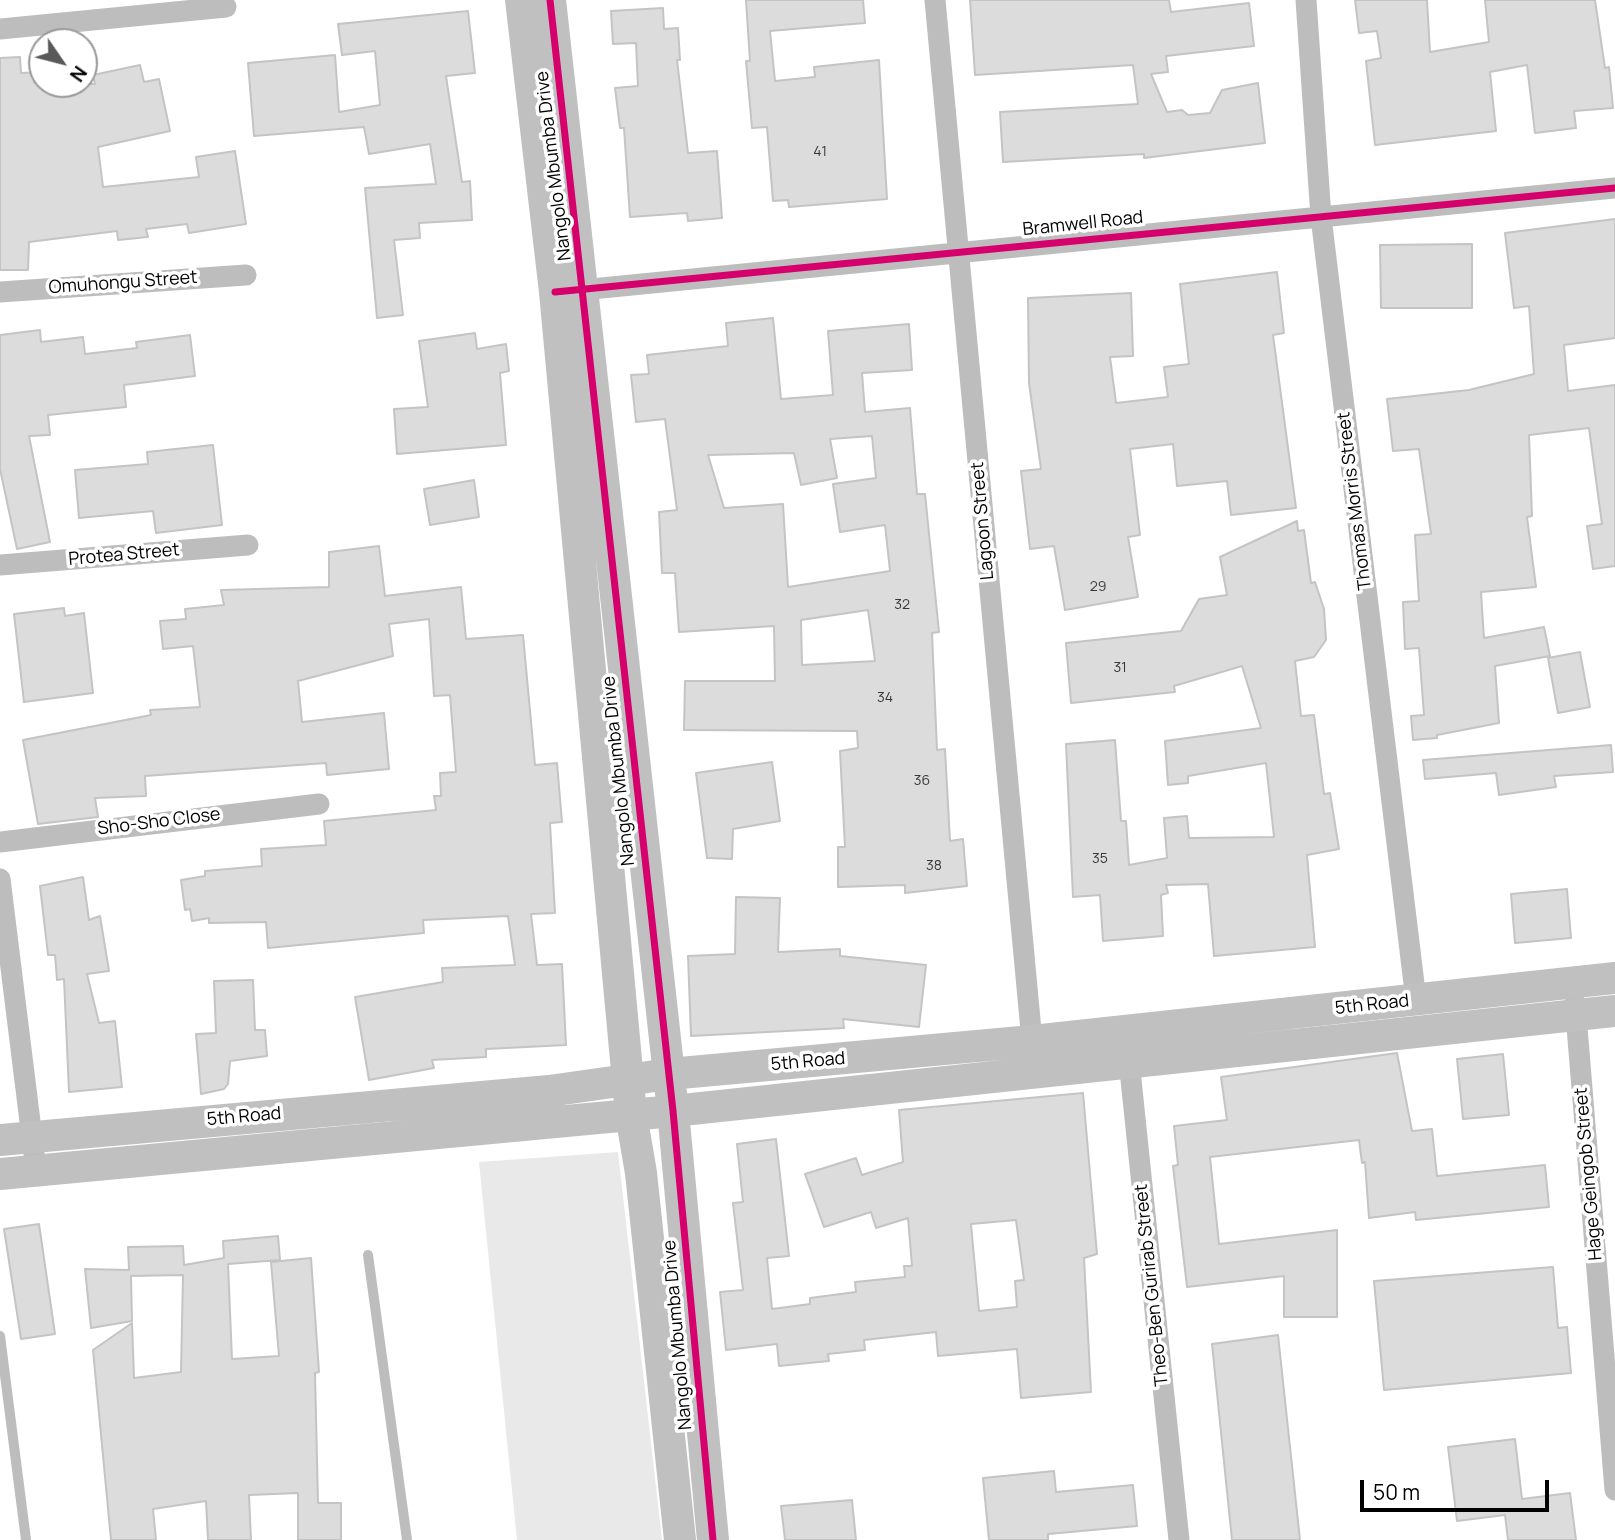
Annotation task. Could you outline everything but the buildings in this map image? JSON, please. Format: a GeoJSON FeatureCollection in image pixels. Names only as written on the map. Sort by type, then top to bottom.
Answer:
{"type":"FeatureCollection","features":[{"type":"Feature","properties":{"kind":"main road","name":"Nangolo Mbumba Drive"},"geometry":{"type":"LineString","coordinates":[[521,0],[569,291],[669,1074],[713,1540]]}},
{"type":"Feature","properties":{"kind":"main road","name":"Nangolo Mbumba Drive"},"geometry":{"type":"LineString","coordinates":[[550,0],[569,291],[631,1114],[643,1186],[680,1540]]}},
{"type":"Feature","properties":{"kind":"main road","name":"5th Road"},"geometry":{"type":"LineString","coordinates":[[0,1140],[549,1091],[669,1074],[1032,1041],[1615,978]]}},
{"type":"Feature","properties":{"kind":"main road","name":"5th Road"},"geometry":{"type":"LineString","coordinates":[[0,1174],[673,1111],[1615,1011]]}},
{"type":"Feature","properties":{"kind":"street","name":"Lagoon Street"},"geometry":{"type":"LineString","coordinates":[[935,0],[1032,1041]]}},
{"type":"Feature","properties":{"kind":"street","name":"Thomas Morris Street"},"geometry":{"type":"LineString","coordinates":[[1306,0],[1321,217],[1416,1000]]}},
{"type":"Feature","properties":{"kind":"street"},"geometry":{"type":"LineString","coordinates":[[0,30],[226,7]]}},
{"type":"Feature","properties":{"kind":"street","name":"Bramwell Road"},"geometry":{"type":"LineString","coordinates":[[569,291],[1615,188]]}},
{"type":"Feature","properties":{"kind":"street","name":"Omuhongu Street"},"geometry":{"type":"LineString","coordinates":[[0,292],[246,275]]}},
{"type":"Feature","properties":{"kind":"street","name":"Protea Street"},"geometry":{"type":"LineString","coordinates":[[0,565],[248,545]]}},
{"type":"Feature","properties":{"kind":"street","name":"Sho-Sho Close"},"geometry":{"type":"LineString","coordinates":[[0,842],[318,804]]}},
{"type":"Feature","properties":{"kind":"street"},"geometry":{"type":"LineString","coordinates":[[0,879],[36,1170]]}},
{"type":"Feature","properties":{"kind":"street","name":"Hage Geingob Street"},"geometry":{"type":"LineString","coordinates":[[1574,983],[1615,1490]]}},
{"type":"Feature","properties":{"kind":"street","name":"Theo-Ben Gurirab Street"},"geometry":{"type":"LineString","coordinates":[[1126,1030],[1179,1540]]}},
{"type":"Feature","properties":{"kind":"lane"},"geometry":{"type":"LineString","coordinates":[[368,1255],[407,1540]]}},
{"type":"Feature","properties":{"kind":"lane"},"geometry":{"type":"LineString","coordinates":[[0,1336],[26,1540]]}},
{"type":"Feature","properties":{"kind":"shaded area"},"geometry":{"type":"Polygon","coordinates":[[[618,1152],[662,1540],[517,1540],[479,1162],[618,1152]]]}},
{"type":"Feature","properties":{"kind":"cycle path"},"geometry":{"type":"LineString","coordinates":[[550,0],[673,1111],[713,1540]]}},
{"type":"Feature","properties":{"kind":"cycle path"},"geometry":{"type":"LineString","coordinates":[[555,292],[1615,188]]}}]}
